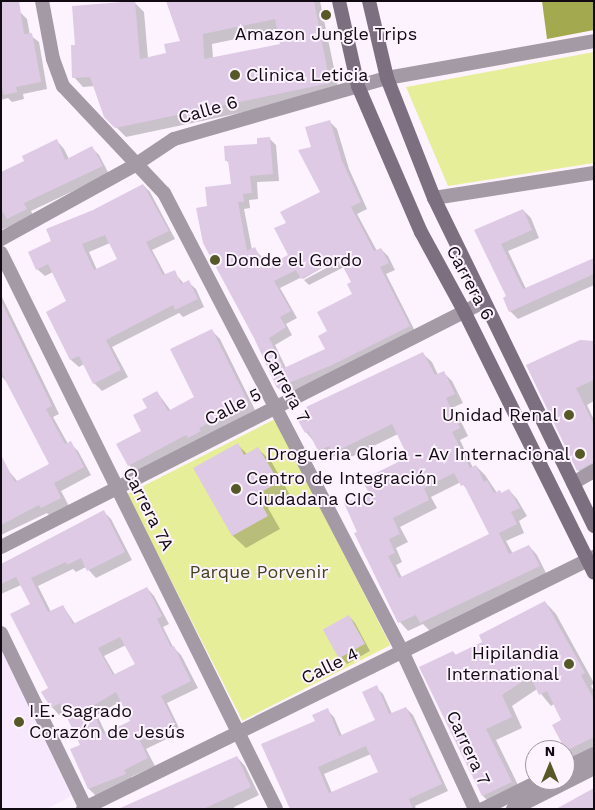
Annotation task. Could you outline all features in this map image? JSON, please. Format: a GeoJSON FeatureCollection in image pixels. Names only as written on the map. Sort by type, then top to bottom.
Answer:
{"type":"FeatureCollection","features":[{"type":"Feature","properties":{"kind":"main road","name":"Carrera 6"},"geometry":{"type":"LineString","coordinates":[[340,1],[358,86],[421,232],[464,311],[591,558],[594,572]]}},
{"type":"Feature","properties":{"kind":"main road","name":"Carrera 6"},"geometry":{"type":"LineString","coordinates":[[369,1],[387,78],[434,198],[483,302],[594,526]]}},
{"type":"Feature","properties":{"kind":"street","name":"Carrera 7"},"geometry":{"type":"LineString","coordinates":[[42,1],[53,59],[62,86],[135,165],[148,173],[164,193],[402,651],[476,809]]}},
{"type":"Feature","properties":{"kind":"street","name":"Calle 6"},"geometry":{"type":"LineString","coordinates":[[1,239],[135,165],[174,139],[387,78],[594,41]]}},
{"type":"Feature","properties":{"kind":"street"},"geometry":{"type":"LineString","coordinates":[[434,198],[594,173]]}},
{"type":"Feature","properties":{"kind":"street","name":"Carrera 7A"},"geometry":{"type":"LineString","coordinates":[[1,253],[116,489],[276,809]]}},
{"type":"Feature","properties":{"kind":"street","name":"Calle 5"},"geometry":{"type":"LineString","coordinates":[[1,547],[483,302]]}},
{"type":"Feature","properties":{"kind":"street"},"geometry":{"type":"LineString","coordinates":[[573,483],[594,471]]}},
{"type":"Feature","properties":{"kind":"street","name":"Calle 4"},"geometry":{"type":"LineString","coordinates":[[85,808],[591,558]]}},
{"type":"Feature","properties":{"kind":"street"},"geometry":{"type":"LineString","coordinates":[[1,633],[85,808]]}},
{"type":"Feature","properties":{"kind":"street"},"geometry":{"type":"LineString","coordinates":[[575,763],[594,754]]}},
{"type":"Feature","properties":{"kind":"street"},"geometry":{"type":"LineString","coordinates":[[513,809],[594,768]]}},
{"type":"Feature","properties":{"kind":"street"},"geometry":{"type":"LineString","coordinates":[[483,809],[525,788]]}},
{"type":"Feature","properties":{"kind":"shaded area"},"geometry":{"type":"Polygon","coordinates":[[[542,1],[594,1],[594,30],[547,39],[542,1]]]}},
{"type":"Feature","properties":{"kind":"shaded area","name":"I.E. Sagrado Corazón de Jesús"},"geometry":{"type":"Polygon","coordinates":[[[1,647],[71,796],[47,809],[1,809],[1,647]]]}},
{"type":"Feature","properties":{"kind":"green space"},"geometry":{"type":"Polygon","coordinates":[[[594,52],[594,163],[448,186],[406,87],[594,52]]]}},
{"type":"Feature","properties":{"kind":"green space","name":"Parque Porvenir"},"geometry":{"type":"Polygon","coordinates":[[[275,419],[390,645],[242,721],[127,494],[275,419]]]}},
{"type":"Feature","properties":{"kind":"building"},"geometry":{"type":"Polygon","coordinates":[[[1,1],[19,1],[24,34],[32,33],[41,82],[16,87],[17,92],[4,95],[1,85],[1,1]]]}},
{"type":"Feature","properties":{"kind":"building"},"geometry":{"type":"Polygon","coordinates":[[[135,1],[140,59],[166,53],[164,44],[180,41],[166,1],[314,1],[330,83],[115,128],[104,117],[90,77],[72,78],[71,45],[75,45],[72,6],[135,1]],[[275,19],[203,34],[204,59],[280,44],[275,19]]]}},
{"type":"Feature","properties":{"kind":"building"},"geometry":{"type":"Polygon","coordinates":[[[330,120],[342,161],[361,202],[351,207],[374,251],[381,248],[389,263],[380,267],[410,326],[332,365],[277,388],[254,338],[203,243],[196,208],[207,206],[205,187],[231,184],[228,160],[225,161],[224,146],[257,144],[257,138],[270,137],[273,174],[250,176],[252,193],[243,194],[244,202],[238,202],[247,251],[255,247],[265,267],[288,255],[274,228],[286,223],[280,212],[320,192],[298,150],[311,147],[305,127],[330,120]],[[339,259],[301,279],[296,270],[274,281],[291,311],[280,317],[286,327],[269,338],[284,368],[325,349],[318,336],[327,331],[317,312],[352,294],[347,284],[351,282],[339,259]]]}},
{"type":"Feature","properties":{"kind":"building"},"geometry":{"type":"Polygon","coordinates":[[[57,139],[65,160],[92,146],[103,166],[24,203],[27,209],[7,219],[1,209],[1,172],[24,161],[22,156],[57,139]]]}},
{"type":"Feature","properties":{"kind":"building"},"geometry":{"type":"Polygon","coordinates":[[[143,184],[169,231],[146,242],[163,275],[175,270],[181,284],[189,280],[198,299],[175,310],[173,305],[106,340],[121,370],[93,384],[79,356],[70,360],[46,312],[66,301],[48,264],[36,270],[28,252],[51,241],[46,229],[93,210],[143,184]],[[105,235],[82,244],[94,270],[117,259],[105,235]]]}},
{"type":"Feature","properties":{"kind":"building"},"geometry":{"type":"Polygon","coordinates":[[[523,209],[532,230],[501,244],[523,289],[594,258],[594,274],[509,312],[503,298],[506,296],[474,230],[523,209]]]}},
{"type":"Feature","properties":{"kind":"building"},"geometry":{"type":"Polygon","coordinates":[[[1,301],[52,406],[46,409],[65,444],[71,441],[84,467],[54,483],[61,498],[41,508],[39,505],[1,525],[1,455],[15,482],[49,464],[1,372],[1,301]]]}},
{"type":"Feature","properties":{"kind":"building"},"geometry":{"type":"Polygon","coordinates":[[[212,329],[248,402],[199,428],[201,431],[188,438],[186,435],[128,466],[116,444],[141,431],[133,415],[147,408],[142,399],[157,391],[168,411],[194,397],[170,349],[212,329]]]}},
{"type":"Feature","properties":{"kind":"building"},"geometry":{"type":"Polygon","coordinates":[[[580,340],[594,341],[594,380],[576,388],[594,425],[594,462],[577,471],[526,365],[580,340]]]}},
{"type":"Feature","properties":{"kind":"building"},"geometry":{"type":"Polygon","coordinates":[[[423,352],[435,375],[444,371],[455,394],[446,398],[460,428],[452,432],[470,468],[476,465],[484,482],[487,480],[494,493],[500,490],[501,493],[509,489],[520,508],[511,512],[517,524],[499,533],[509,554],[529,545],[540,566],[420,623],[416,615],[398,623],[354,533],[357,532],[344,503],[369,493],[362,480],[408,457],[392,424],[333,453],[329,446],[318,451],[308,431],[305,433],[296,417],[308,411],[306,407],[423,352]],[[454,473],[424,488],[429,500],[393,518],[400,534],[389,539],[395,553],[388,556],[399,578],[489,534],[464,485],[461,486],[454,473]]]}},
{"type":"Feature","properties":{"kind":"building","name":"Centro de Integración Ciudadana CIC"},"geometry":{"type":"Polygon","coordinates":[[[238,443],[244,455],[258,447],[279,482],[256,495],[268,516],[232,536],[193,468],[238,443]]]}},
{"type":"Feature","properties":{"kind":"building"},"geometry":{"type":"Polygon","coordinates":[[[104,510],[125,552],[87,571],[81,558],[67,565],[66,562],[31,578],[48,612],[63,605],[73,624],[147,587],[162,616],[157,619],[171,647],[174,646],[191,681],[161,696],[175,724],[140,741],[148,758],[124,770],[126,774],[88,789],[70,749],[80,745],[60,703],[51,708],[41,692],[48,688],[10,614],[30,604],[16,577],[1,584],[1,564],[104,510]],[[120,637],[98,648],[113,675],[135,664],[120,637]],[[116,692],[91,707],[103,734],[130,721],[116,692]]]}},
{"type":"Feature","properties":{"kind":"building"},"geometry":{"type":"Polygon","coordinates":[[[545,601],[585,673],[581,675],[594,700],[594,737],[575,746],[575,740],[560,740],[552,725],[561,720],[547,691],[539,695],[530,676],[502,695],[512,717],[486,729],[512,782],[482,796],[419,667],[453,651],[455,655],[482,642],[479,635],[545,601]]]}},
{"type":"Feature","properties":{"kind":"building"},"geometry":{"type":"Polygon","coordinates":[[[349,615],[365,644],[339,658],[323,630],[349,615]]]}},
{"type":"Feature","properties":{"kind":"building"},"geometry":{"type":"Polygon","coordinates":[[[377,685],[389,714],[406,707],[442,784],[409,799],[413,809],[290,809],[261,744],[315,721],[312,715],[328,708],[339,736],[375,720],[362,692],[377,685]],[[366,746],[318,767],[329,793],[378,772],[366,746]]]}},
{"type":"Feature","properties":{"kind":"building"},"geometry":{"type":"Polygon","coordinates":[[[237,756],[251,787],[203,809],[118,809],[237,756]]]}},
{"type":"Feature","properties":{"kind":"building"},"geometry":{"type":"Polygon","coordinates":[[[594,788],[594,809],[556,809],[594,788]]]}},
{"type":"Feature","properties":{"kind":"place","name":"Amazon Jungle Trips"},"geometry":{"type":"Point","coordinates":[326,15]}},
{"type":"Feature","properties":{"kind":"place","name":"Clinica Leticia"},"geometry":{"type":"Point","coordinates":[235,75]}},
{"type":"Feature","properties":{"kind":"place","name":"Donde el Gordo"},"geometry":{"type":"Point","coordinates":[215,260]}},
{"type":"Feature","properties":{"kind":"place","name":"Unidad Renal"},"geometry":{"type":"Point","coordinates":[569,415]}},
{"type":"Feature","properties":{"kind":"place","name":"Drogueria Gloria - Av Internacional"},"geometry":{"type":"Point","coordinates":[580,454]}},
{"type":"Feature","properties":{"kind":"place","name":"Centro de Integración Ciudadana CIC"},"geometry":{"type":"Point","coordinates":[236,489]}},
{"type":"Feature","properties":{"kind":"place","name":"Hipilandia International"},"geometry":{"type":"Point","coordinates":[569,664]}},
{"type":"Feature","properties":{"kind":"place","name":"I.E. Sagrado Corazón de Jesús"},"geometry":{"type":"Point","coordinates":[19,722]}}]}
